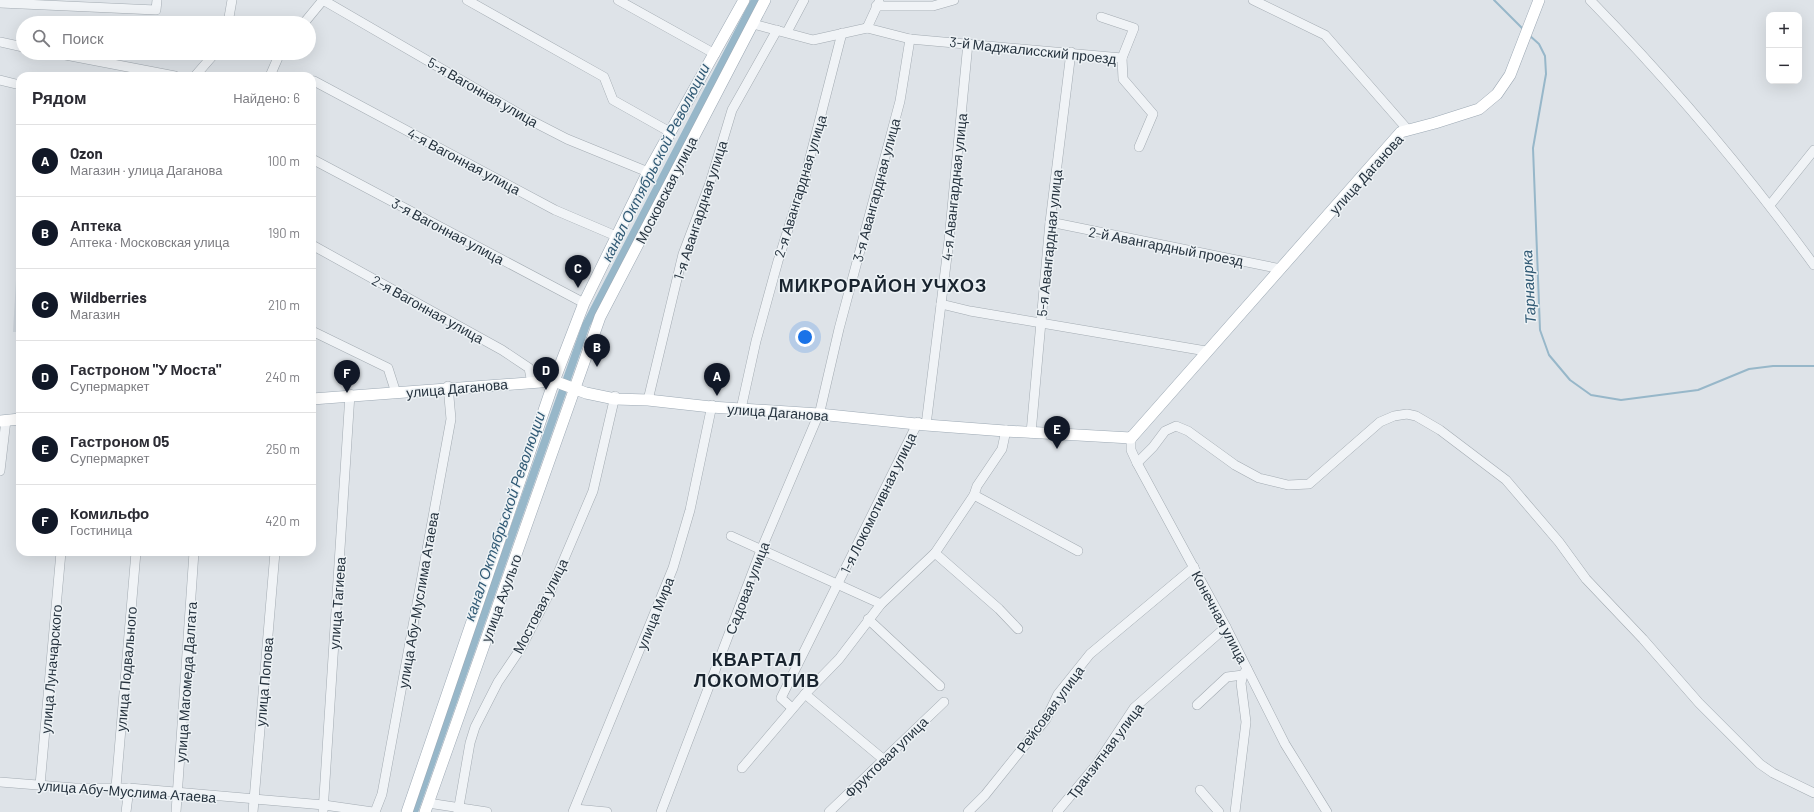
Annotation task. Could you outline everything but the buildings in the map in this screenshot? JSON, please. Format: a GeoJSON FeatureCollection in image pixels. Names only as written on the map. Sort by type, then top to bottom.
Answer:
{"type":"FeatureCollection","features":[{"type":"Feature","properties":{"kind":"main road"},"geometry":{"type":"LineString","coordinates":[[407,812],[555,379],[584,303],[648,172],[744,0]]}},
{"type":"Feature","properties":{"kind":"main road","name":"Московская улица"},"geometry":{"type":"LineString","coordinates":[[576,387],[600,317],[765,0]]}},
{"type":"Feature","properties":{"kind":"main road","name":"улица Даганова"},"geometry":{"type":"LineString","coordinates":[[316,398],[555,379],[576,387],[586,393],[615,397],[712,406],[820,412],[921,424],[1006,431],[1131,437],[1401,132],[1479,109],[1497,94],[1510,75],[1538,0]]}},
{"type":"Feature","properties":{"kind":"main road","name":"улица Ахульго"},"geometry":{"type":"LineString","coordinates":[[426,808],[576,387]]}},
{"type":"Feature","properties":{"kind":"main road"},"geometry":{"type":"LineString","coordinates":[[3,422],[16,421]]}},
{"type":"Feature","properties":{"kind":"street"},"geometry":{"type":"LineString","coordinates":[[0,3],[156,10],[157,0]]}},
{"type":"Feature","properties":{"kind":"street"},"geometry":{"type":"LineString","coordinates":[[229,16],[232,0]]}},
{"type":"Feature","properties":{"kind":"street"},"geometry":{"type":"LineString","coordinates":[[310,16],[323,0]]}},
{"type":"Feature","properties":{"kind":"street","name":"5-я Вагонная улица"},"geometry":{"type":"LineString","coordinates":[[323,0],[530,120],[567,139],[648,172]]}},
{"type":"Feature","properties":{"kind":"street"},"geometry":{"type":"LineString","coordinates":[[467,0],[604,77],[613,100],[670,132]]}},
{"type":"Feature","properties":{"kind":"street"},"geometry":{"type":"LineString","coordinates":[[618,0],[715,54]]}},
{"type":"Feature","properties":{"kind":"street"},"geometry":{"type":"LineString","coordinates":[[787,32],[804,0]]}},
{"type":"Feature","properties":{"kind":"street"},"geometry":{"type":"LineString","coordinates":[[753,24],[813,40],[867,28],[878,3],[933,6],[954,0]]}},
{"type":"Feature","properties":{"kind":"street"},"geometry":{"type":"LineString","coordinates":[[1253,0],[1325,34],[1408,129]]}},
{"type":"Feature","properties":{"kind":"street"},"geometry":{"type":"LineString","coordinates":[[1590,0],[1706,126],[1770,205],[1814,265]]}},
{"type":"Feature","properties":{"kind":"street"},"geometry":{"type":"LineString","coordinates":[[1101,17],[1134,28],[1122,58]]}},
{"type":"Feature","properties":{"kind":"street","name":"3-й Маджалисский проезд"},"geometry":{"type":"LineString","coordinates":[[867,28],[910,39],[1071,52],[1122,58],[1124,79],[1153,114],[1139,147]]}},
{"type":"Feature","properties":{"kind":"street","name":"1-я Авангардная улица"},"geometry":{"type":"LineString","coordinates":[[648,399],[683,254],[710,184],[732,110],[777,30]]}},
{"type":"Feature","properties":{"kind":"street","name":"2-я Авангардная улица"},"geometry":{"type":"LineString","coordinates":[[741,408],[756,341],[778,261],[806,173],[842,34]]}},
{"type":"Feature","properties":{"kind":"street","name":"3-я Авангардная улица"},"geometry":{"type":"LineString","coordinates":[[820,412],[839,329],[900,101],[910,39]]}},
{"type":"Feature","properties":{"kind":"street"},"geometry":{"type":"LineString","coordinates":[[0,42],[16,45]]}},
{"type":"Feature","properties":{"kind":"street","name":"4-я Авангардная улица"},"geometry":{"type":"LineString","coordinates":[[921,424],[941,304],[949,240],[968,43]]}},
{"type":"Feature","properties":{"kind":"street","name":"5-я Авангардная улица"},"geometry":{"type":"LineString","coordinates":[[1031,432],[1050,222],[1071,52]]}},
{"type":"Feature","properties":{"kind":"street"},"geometry":{"type":"LineString","coordinates":[[92,60],[154,72]]}},
{"type":"Feature","properties":{"kind":"street"},"geometry":{"type":"LineString","coordinates":[[198,72],[209,60]]}},
{"type":"Feature","properties":{"kind":"street"},"geometry":{"type":"LineString","coordinates":[[272,72],[277,60]]}},
{"type":"Feature","properties":{"kind":"street"},"geometry":{"type":"LineString","coordinates":[[0,80],[16,84]]}},
{"type":"Feature","properties":{"kind":"street","name":"4-я Вагонная улица"},"geometry":{"type":"LineString","coordinates":[[316,84],[555,210],[616,236]]}},
{"type":"Feature","properties":{"kind":"street"},"geometry":{"type":"LineString","coordinates":[[1770,205],[1814,150]]}},
{"type":"Feature","properties":{"kind":"street","name":"3-я Вагонная улица"},"geometry":{"type":"LineString","coordinates":[[316,162],[584,303]]}},
{"type":"Feature","properties":{"kind":"street","name":"2-й Авангардный проезд"},"geometry":{"type":"LineString","coordinates":[[1050,222],[1279,269]]}},
{"type":"Feature","properties":{"kind":"street","name":"2-я Вагонная улица"},"geometry":{"type":"LineString","coordinates":[[316,247],[502,350],[529,368],[532,381]]}},
{"type":"Feature","properties":{"kind":"street"},"geometry":{"type":"LineString","coordinates":[[941,304],[970,311],[1207,351]]}},
{"type":"Feature","properties":{"kind":"street"},"geometry":{"type":"LineString","coordinates":[[316,333],[388,368],[395,392]]}},
{"type":"Feature","properties":{"kind":"street","name":"улица Абу-Муслима Атаева"},"geometry":{"type":"LineString","coordinates":[[0,782],[76,788],[129,788],[374,812],[383,786],[451,419],[448,387]]}},
{"type":"Feature","properties":{"kind":"street","name":"улица Тагиева"},"geometry":{"type":"LineString","coordinates":[[323,808],[350,395]]}},
{"type":"Feature","properties":{"kind":"street","name":"Мостовая улица"},"geometry":{"type":"LineString","coordinates":[[459,810],[470,743],[475,727],[498,682],[521,648],[550,592],[593,491],[615,397]]}},
{"type":"Feature","properties":{"kind":"street","name":"улица Мира"},"geometry":{"type":"LineString","coordinates":[[574,810],[673,568],[690,510],[712,406]]}},
{"type":"Feature","properties":{"kind":"street","name":"Садовая улица"},"geometry":{"type":"LineString","coordinates":[[661,812],[761,550],[820,412]]}},
{"type":"Feature","properties":{"kind":"street"},"geometry":{"type":"LineString","coordinates":[[1137,463],[1153,447],[1165,431],[1176,426],[1188,431],[1235,465],[1259,478],[1288,485],[1309,484],[1380,422],[1401,415],[1416,416],[1440,430],[1506,480],[1559,542],[1586,579],[1643,639],[1699,703],[1760,764],[1774,773],[1814,793]]}},
{"type":"Feature","properties":{"kind":"street"},"geometry":{"type":"LineString","coordinates":[[0,471],[3,422]]}},
{"type":"Feature","properties":{"kind":"street","name":"1-я Локомотивная улица"},"geometry":{"type":"LineString","coordinates":[[792,708],[781,698],[921,424]]}},
{"type":"Feature","properties":{"kind":"street"},"geometry":{"type":"LineString","coordinates":[[742,768],[792,708],[839,659],[868,619],[881,604],[935,552],[974,495],[977,486],[1002,449],[1006,431]]}},
{"type":"Feature","properties":{"kind":"street","name":"Конечная улица"},"geometry":{"type":"LineString","coordinates":[[1131,437],[1131,450],[1137,463],[1226,627],[1245,672],[1241,683],[1246,722],[1235,812]]}},
{"type":"Feature","properties":{"kind":"street"},"geometry":{"type":"LineString","coordinates":[[974,495],[1078,550]]}},
{"type":"Feature","properties":{"kind":"street","name":"1-я Локомотивная улица"},"geometry":{"type":"LineString","coordinates":[[731,536],[881,604]]}},
{"type":"Feature","properties":{"kind":"street"},"geometry":{"type":"LineString","coordinates":[[935,552],[999,609],[1018,630]]}},
{"type":"Feature","properties":{"kind":"street","name":"улица Луначарского"},"geometry":{"type":"LineString","coordinates":[[40,785],[62,556]]}},
{"type":"Feature","properties":{"kind":"street","name":"улица Подвального"},"geometry":{"type":"LineString","coordinates":[[116,787],[136,556]]}},
{"type":"Feature","properties":{"kind":"street","name":"улица Магомеда Далгата"},"geometry":{"type":"LineString","coordinates":[[176,812],[194,556]]}},
{"type":"Feature","properties":{"kind":"street","name":"улица Попова"},"geometry":{"type":"LineString","coordinates":[[253,812],[275,556]]}},
{"type":"Feature","properties":{"kind":"street","name":"Рейсовая улица"},"geometry":{"type":"LineString","coordinates":[[968,812],[985,795],[1046,719],[1058,694],[1090,654],[1194,567]]}},
{"type":"Feature","properties":{"kind":"street"},"geometry":{"type":"LineString","coordinates":[[868,619],[940,686]]}},
{"type":"Feature","properties":{"kind":"street","name":"Транзитная улица"},"geometry":{"type":"LineString","coordinates":[[1057,812],[1097,764],[1134,708],[1226,627]]}},
{"type":"Feature","properties":{"kind":"street"},"geometry":{"type":"LineString","coordinates":[[1197,705],[1227,677],[1245,672],[1285,744],[1327,812]]}},
{"type":"Feature","properties":{"kind":"street"},"geometry":{"type":"LineString","coordinates":[[805,694],[883,760]]}},
{"type":"Feature","properties":{"kind":"street","name":"Фруктовая улица"},"geometry":{"type":"LineString","coordinates":[[829,812],[944,702]]}},
{"type":"Feature","properties":{"kind":"street"},"geometry":{"type":"LineString","coordinates":[[126,812],[129,788]]}},
{"type":"Feature","properties":{"kind":"street"},"geometry":{"type":"LineString","coordinates":[[1200,790],[1219,812]]}},
{"type":"Feature","properties":{"kind":"street"},"geometry":{"type":"LineString","coordinates":[[426,808],[486,812]]}},
{"type":"Feature","properties":{"kind":"street"},"geometry":{"type":"LineString","coordinates":[[574,810],[607,812]]}},
{"type":"Feature","properties":{"kind":"shaded area"},"geometry":{"type":"Polygon","coordinates":[[[16,280],[16,332],[13,332],[16,280]]]}},
{"type":"Feature","properties":{"kind":"waterway","name":"канал Октябрьской Революции"},"geometry":{"type":"LineString","coordinates":[[414,812],[586,325],[755,0]]}},
{"type":"Feature","properties":{"kind":"waterway","name":"Тарнаирка"},"geometry":{"type":"LineString","coordinates":[[1494,0],[1523,29]]}},
{"type":"Feature","properties":{"kind":"waterway","name":"Тарнаирка"},"geometry":{"type":"LineString","coordinates":[[1529,35],[1539,44],[1545,56],[1546,74],[1533,148],[1540,330],[1549,355],[1570,380],[1591,395],[1621,400],[1698,390],[1749,369],[1773,366],[1814,366]]}},
{"type":"Feature","properties":{"kind":"place","name":"Wildberries"},"geometry":{"type":"Point","coordinates":[578,288]}},
{"type":"Feature","properties":{"kind":"place","name":"Аптека"},"geometry":{"type":"Point","coordinates":[597,367]}},
{"type":"Feature","properties":{"kind":"place","name":"Гастроном \"У Моста\""},"geometry":{"type":"Point","coordinates":[546,390]}},
{"type":"Feature","properties":{"kind":"place","name":"Комильфо"},"geometry":{"type":"Point","coordinates":[347,393]}},
{"type":"Feature","properties":{"kind":"place","name":"Ozon"},"geometry":{"type":"Point","coordinates":[717,396]}},
{"type":"Feature","properties":{"kind":"place","name":"Гастроном 05"},"geometry":{"type":"Point","coordinates":[1057,449]}},
{"type":"Feature","properties":{"kind":"district","name":"МИКРОРАЙОН УЧХОЗ"},"geometry":{"type":"Point","coordinates":[883,285]}},
{"type":"Feature","properties":{"kind":"district","name":"КВАРТАЛ ЛОКОМОТИВ"},"geometry":{"type":"Point","coordinates":[757,669]}}]}
